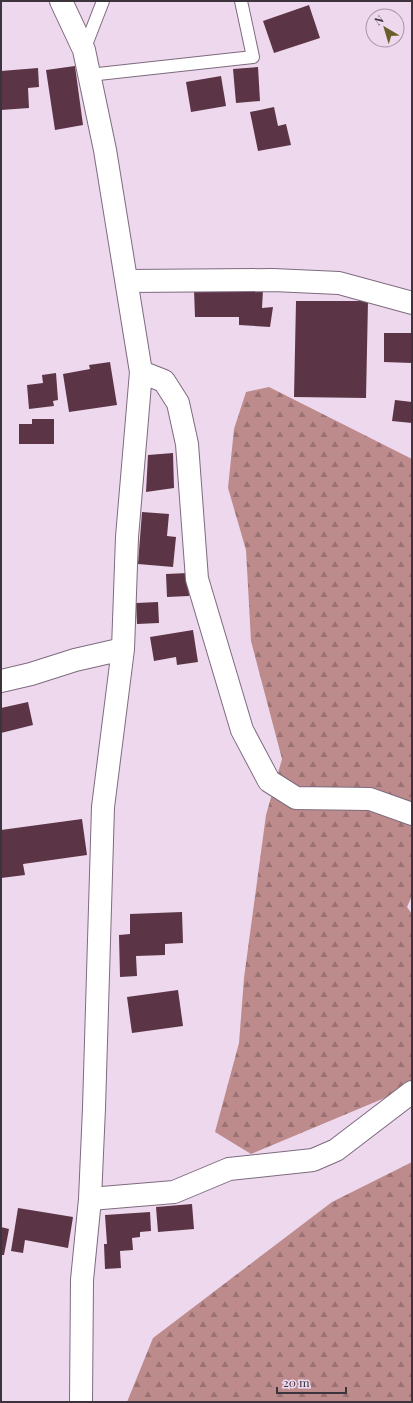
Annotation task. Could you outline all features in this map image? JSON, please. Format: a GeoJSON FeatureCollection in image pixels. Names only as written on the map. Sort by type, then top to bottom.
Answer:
{"type":"FeatureCollection","features":[{"type":"Feature","properties":{"kind":"street"},"geometry":{"type":"LineString","coordinates":[[61,1],[84,50],[105,150],[128,281],[141,372],[127,537],[123,649],[103,806],[90,1200],[82,1280],[81,1402]]}},
{"type":"Feature","properties":{"kind":"street"},"geometry":{"type":"LineString","coordinates":[[128,281],[273,280],[339,283],[412,303]]}},
{"type":"Feature","properties":{"kind":"street"},"geometry":{"type":"LineString","coordinates":[[141,372],[164,381],[178,403],[187,444],[197,580],[242,730],[269,781],[296,798],[370,799],[412,814]]}},
{"type":"Feature","properties":{"kind":"street"},"geometry":{"type":"LineString","coordinates":[[1,680],[31,674],[75,660],[123,649]]}},
{"type":"Feature","properties":{"kind":"street"},"geometry":{"type":"LineString","coordinates":[[90,1200],[174,1192],[229,1169],[313,1160],[336,1150],[412,1092]]}},
{"type":"Feature","properties":{"kind":"lane"},"geometry":{"type":"LineString","coordinates":[[84,50],[103,1]]}},
{"type":"Feature","properties":{"kind":"lane"},"geometry":{"type":"LineString","coordinates":[[89,75],[253,57],[241,1]]}},
{"type":"Feature","properties":{"kind":"green space"},"geometry":{"type":"Polygon","coordinates":[[[269,387],[412,459],[412,896],[407,907],[412,914],[412,1080],[399,1092],[251,1154],[215,1132],[239,1043],[244,978],[266,815],[282,759],[251,641],[246,550],[228,488],[234,429],[246,392],[269,387]]]}},
{"type":"Feature","properties":{"kind":"green space"},"geometry":{"type":"Polygon","coordinates":[[[412,1162],[412,1402],[127,1402],[153,1338],[332,1202],[412,1162]]]}},
{"type":"Feature","properties":{"kind":"building"},"geometry":{"type":"Polygon","coordinates":[[[309,5],[320,38],[274,53],[263,21],[309,5]]]}},
{"type":"Feature","properties":{"kind":"building"},"geometry":{"type":"Polygon","coordinates":[[[75,66],[83,125],[55,130],[46,70],[75,66]]]}},
{"type":"Feature","properties":{"kind":"building"},"geometry":{"type":"Polygon","coordinates":[[[258,67],[260,101],[236,103],[233,69],[258,67]]]}},
{"type":"Feature","properties":{"kind":"building"},"geometry":{"type":"Polygon","coordinates":[[[38,68],[39,87],[28,88],[29,108],[1,110],[1,71],[38,68]]]}},
{"type":"Feature","properties":{"kind":"building"},"geometry":{"type":"Polygon","coordinates":[[[221,76],[226,106],[191,112],[186,82],[221,76]]]}},
{"type":"Feature","properties":{"kind":"building"},"geometry":{"type":"Polygon","coordinates":[[[274,107],[278,126],[286,124],[291,145],[258,151],[250,112],[274,107]]]}},
{"type":"Feature","properties":{"kind":"building"},"geometry":{"type":"Polygon","coordinates":[[[194,290],[263,290],[262,308],[273,307],[270,327],[239,325],[239,317],[195,317],[194,290]]]}},
{"type":"Feature","properties":{"kind":"building"},"geometry":{"type":"Polygon","coordinates":[[[296,301],[368,301],[366,398],[294,397],[296,301]]]}},
{"type":"Feature","properties":{"kind":"building"},"geometry":{"type":"Polygon","coordinates":[[[384,333],[412,333],[412,363],[384,362],[384,333]]]}},
{"type":"Feature","properties":{"kind":"building"},"geometry":{"type":"Polygon","coordinates":[[[110,362],[117,405],[69,412],[63,374],[90,369],[89,365],[110,362]]]}},
{"type":"Feature","properties":{"kind":"building"},"geometry":{"type":"Polygon","coordinates":[[[56,373],[58,400],[53,401],[54,406],[29,409],[27,385],[43,383],[42,375],[56,373]]]}},
{"type":"Feature","properties":{"kind":"building"},"geometry":{"type":"Polygon","coordinates":[[[395,400],[412,402],[412,423],[392,421],[395,400]]]}},
{"type":"Feature","properties":{"kind":"building"},"geometry":{"type":"Polygon","coordinates":[[[32,419],[54,419],[54,444],[19,444],[19,424],[32,424],[32,419]]]}},
{"type":"Feature","properties":{"kind":"building"},"geometry":{"type":"Polygon","coordinates":[[[173,453],[174,488],[146,492],[148,455],[173,453]]]}},
{"type":"Feature","properties":{"kind":"building"},"geometry":{"type":"Polygon","coordinates":[[[142,512],[169,514],[167,536],[176,537],[173,567],[138,564],[142,512]]]}},
{"type":"Feature","properties":{"kind":"building"},"geometry":{"type":"Polygon","coordinates":[[[188,573],[189,596],[167,597],[166,574],[188,573]]]}},
{"type":"Feature","properties":{"kind":"building"},"geometry":{"type":"Polygon","coordinates":[[[158,602],[159,623],[137,624],[136,603],[158,602]]]}},
{"type":"Feature","properties":{"kind":"building"},"geometry":{"type":"Polygon","coordinates":[[[193,630],[198,662],[177,665],[176,657],[154,661],[150,637],[193,630]]]}},
{"type":"Feature","properties":{"kind":"building"},"geometry":{"type":"Polygon","coordinates":[[[28,702],[33,725],[1,733],[1,708],[28,702]]]}},
{"type":"Feature","properties":{"kind":"building"},"geometry":{"type":"Polygon","coordinates":[[[82,819],[87,855],[23,864],[25,875],[1,878],[1,830],[82,819]]]}},
{"type":"Feature","properties":{"kind":"building"},"geometry":{"type":"Polygon","coordinates":[[[182,912],[183,943],[165,944],[165,955],[136,956],[137,976],[120,977],[119,935],[130,934],[130,914],[182,912]]]}},
{"type":"Feature","properties":{"kind":"building"},"geometry":{"type":"Polygon","coordinates":[[[178,990],[183,1026],[132,1033],[127,997],[178,990]]]}},
{"type":"Feature","properties":{"kind":"building"},"geometry":{"type":"Polygon","coordinates":[[[192,1204],[194,1229],[158,1232],[156,1207],[192,1204]]]}},
{"type":"Feature","properties":{"kind":"building"},"geometry":{"type":"Polygon","coordinates":[[[18,1208],[73,1217],[68,1248],[25,1240],[23,1253],[11,1251],[18,1208]]]}},
{"type":"Feature","properties":{"kind":"building"},"geometry":{"type":"Polygon","coordinates":[[[150,1212],[151,1231],[140,1232],[140,1237],[132,1238],[133,1250],[120,1251],[121,1268],[105,1269],[104,1244],[107,1244],[105,1215],[150,1212]]]}},
{"type":"Feature","properties":{"kind":"building"},"geometry":{"type":"Polygon","coordinates":[[[1,1227],[9,1229],[4,1255],[1,1255],[1,1227]]]}}]}
